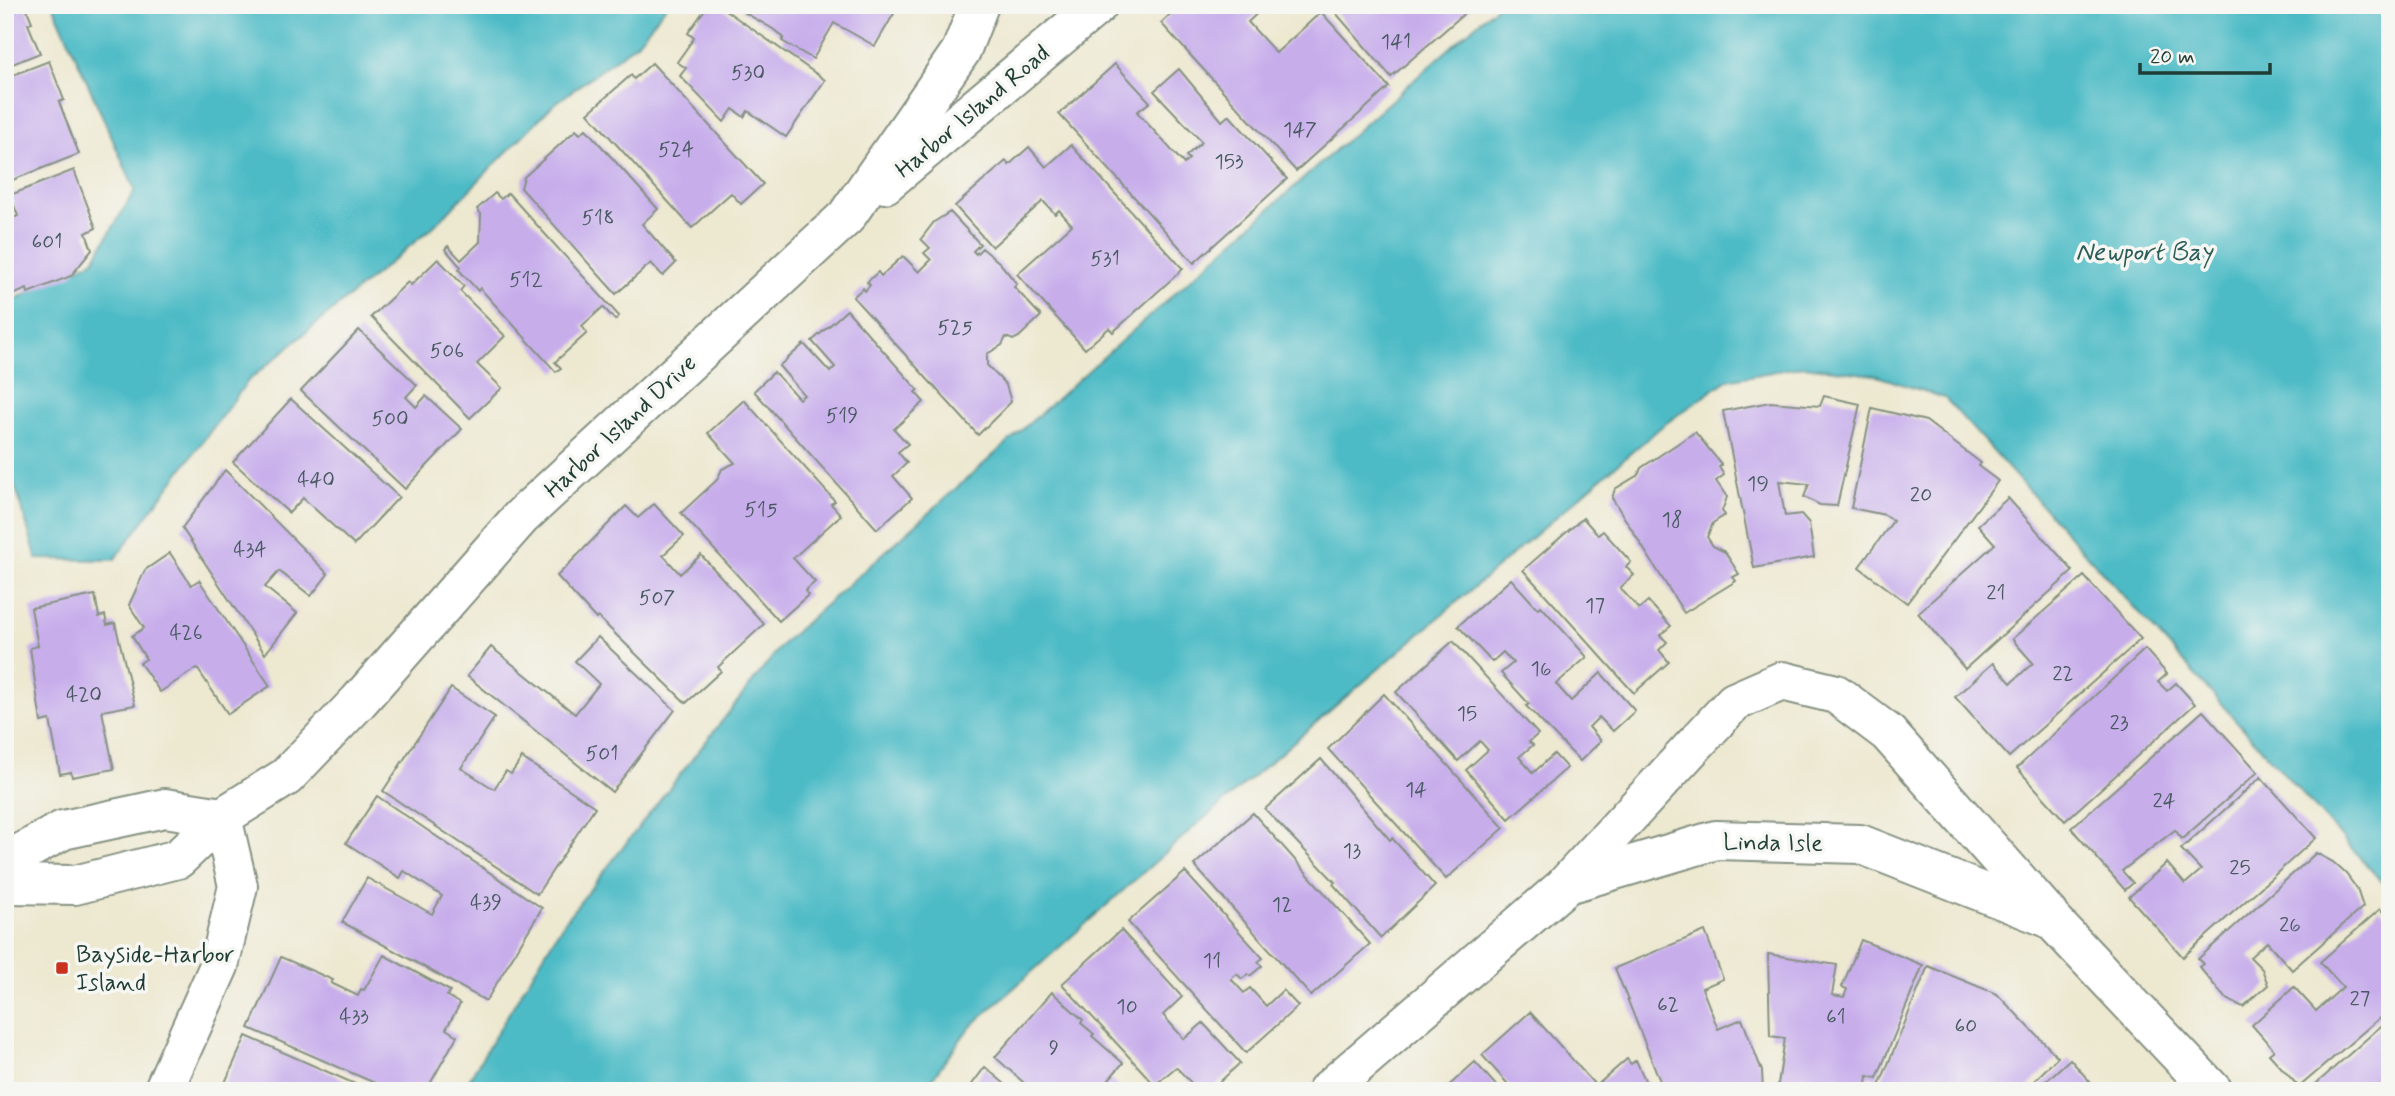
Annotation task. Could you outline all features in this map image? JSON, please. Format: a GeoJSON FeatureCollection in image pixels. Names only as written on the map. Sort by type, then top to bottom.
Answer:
{"type":"FeatureCollection","features":[{"type":"Feature","properties":{"kind":"street","name":"Harbor Island Drive"},"geometry":{"type":"LineString","coordinates":[[5,884],[75,885],[178,859],[222,817],[286,777],[358,702],[521,517],[846,217],[961,51],[979,5]]}},
{"type":"Feature","properties":{"kind":"street","name":"Harbor Island Road"},"geometry":{"type":"LineString","coordinates":[[846,217],[1098,5]]}},
{"type":"Feature","properties":{"kind":"street"},"geometry":{"type":"LineString","coordinates":[[1567,884],[1734,702],[1782,681],[1836,694],[1888,733],[2051,919]]}},
{"type":"Feature","properties":{"kind":"street"},"geometry":{"type":"LineString","coordinates":[[5,862],[63,830],[165,808],[222,817],[237,886],[219,966],[163,1091]]}},
{"type":"Feature","properties":{"kind":"street","name":"Linda Isle"},"geometry":{"type":"LineString","coordinates":[[1327,1091],[1567,884],[1716,840],[1860,844],[2051,919],[2213,1091]]}},
{"type":"Feature","properties":{"kind":"water"},"geometry":{"type":"Polygon","coordinates":[[[53,5],[667,5],[637,43],[553,105],[434,226],[248,381],[114,560],[37,559],[5,452],[5,304],[93,261],[135,190],[53,5]]]}},
{"type":"Feature","properties":{"kind":"water","name":"Newport Bay"},"geometry":{"type":"Polygon","coordinates":[[[1498,5],[2390,5],[2390,891],[1945,398],[1874,375],[1804,366],[1727,380],[1661,427],[1192,829],[969,1028],[923,1091],[462,1091],[562,925],[784,642],[1498,5]]]}},
{"type":"Feature","properties":{"kind":"building"},"geometry":{"type":"Polygon","coordinates":[[[5,5],[25,5],[32,22],[28,24],[40,53],[5,67],[5,5]]]}},
{"type":"Feature","properties":{"kind":"building"},"geometry":{"type":"Polygon","coordinates":[[[708,5],[718,5],[825,80],[786,137],[748,111],[744,117],[733,109],[724,122],[680,76],[686,68],[677,62],[694,38],[688,33],[708,5]]]}},
{"type":"Feature","properties":{"kind":"building"},"geometry":{"type":"Polygon","coordinates":[[[745,5],[899,5],[875,46],[834,23],[813,59],[782,41],[784,38],[773,29],[742,11],[745,5]]]}},
{"type":"Feature","properties":{"kind":"building"},"geometry":{"type":"Polygon","coordinates":[[[1180,5],[1266,5],[1248,22],[1276,53],[1321,12],[1389,87],[1296,171],[1161,23],[1180,5]]]}},
{"type":"Feature","properties":{"kind":"building"},"geometry":{"type":"Polygon","coordinates":[[[1329,5],[1474,5],[1391,77],[1329,5]]]}},
{"type":"Feature","properties":{"kind":"building"},"geometry":{"type":"Polygon","coordinates":[[[49,61],[64,100],[59,102],[79,154],[5,183],[5,78],[49,61]]]}},
{"type":"Feature","properties":{"kind":"building"},"geometry":{"type":"Polygon","coordinates":[[[652,63],[763,184],[741,204],[731,193],[692,228],[588,113],[631,75],[634,79],[652,63]]]}},
{"type":"Feature","properties":{"kind":"building"},"geometry":{"type":"Polygon","coordinates":[[[1115,64],[1150,102],[1137,112],[1184,164],[1189,159],[1186,156],[1202,142],[1154,91],[1179,69],[1222,121],[1229,115],[1287,179],[1194,263],[1059,114],[1115,64]]]}},
{"type":"Feature","properties":{"kind":"building"},"geometry":{"type":"Polygon","coordinates":[[[586,129],[658,209],[642,224],[676,263],[663,276],[651,263],[616,294],[521,188],[524,177],[576,130],[580,134],[586,129]]]}},
{"type":"Feature","properties":{"kind":"building"},"geometry":{"type":"Polygon","coordinates":[[[1071,145],[1183,269],[1113,332],[1109,328],[1085,349],[1017,274],[1072,225],[1059,210],[1055,214],[1043,201],[992,247],[955,206],[1006,161],[1009,165],[1029,147],[1046,167],[1071,145]]]}},
{"type":"Feature","properties":{"kind":"building"},"geometry":{"type":"Polygon","coordinates":[[[74,170],[96,228],[86,233],[92,250],[71,276],[28,293],[27,289],[5,298],[5,221],[18,216],[10,195],[74,170]]]}},
{"type":"Feature","properties":{"kind":"building"},"geometry":{"type":"Polygon","coordinates":[[[495,193],[501,199],[508,193],[619,316],[615,320],[603,307],[582,326],[587,333],[555,362],[561,368],[556,372],[480,288],[478,291],[459,270],[461,267],[445,249],[448,246],[461,260],[480,242],[481,214],[477,209],[495,193]]]}},
{"type":"Feature","properties":{"kind":"building"},"geometry":{"type":"Polygon","coordinates":[[[950,212],[980,244],[973,251],[976,254],[982,248],[1000,263],[1017,284],[1014,287],[1041,316],[1019,337],[1013,340],[1006,337],[1002,345],[987,354],[987,365],[1006,385],[1011,402],[978,435],[853,297],[863,288],[865,291],[870,285],[867,282],[878,272],[881,276],[903,256],[919,272],[931,260],[924,253],[930,248],[921,239],[934,222],[950,212]]]}},
{"type":"Feature","properties":{"kind":"building"},"geometry":{"type":"Polygon","coordinates":[[[438,259],[464,286],[460,291],[505,336],[477,364],[502,388],[470,418],[371,317],[408,282],[411,285],[438,259]]]}},
{"type":"Feature","properties":{"kind":"building"},"geometry":{"type":"Polygon","coordinates":[[[847,310],[918,390],[915,392],[924,402],[894,429],[908,444],[898,452],[907,463],[893,476],[912,498],[877,529],[754,391],[774,372],[799,399],[804,395],[779,366],[804,344],[830,372],[835,367],[812,341],[847,310]]]}},
{"type":"Feature","properties":{"kind":"building"},"geometry":{"type":"Polygon","coordinates":[[[359,330],[417,385],[406,397],[416,407],[426,396],[462,429],[405,489],[301,391],[359,330]]]}},
{"type":"Feature","properties":{"kind":"building"},"geometry":{"type":"Polygon","coordinates":[[[1824,396],[1860,404],[1837,506],[1820,505],[1804,497],[1809,484],[1779,481],[1785,516],[1801,514],[1809,523],[1814,557],[1754,568],[1723,411],[1770,402],[1820,406],[1824,396]]]}},
{"type":"Feature","properties":{"kind":"building"},"geometry":{"type":"Polygon","coordinates":[[[291,399],[399,497],[354,545],[303,498],[289,513],[233,462],[291,399]]]}},
{"type":"Feature","properties":{"kind":"building"},"geometry":{"type":"Polygon","coordinates":[[[744,400],[835,501],[831,504],[841,515],[793,558],[815,582],[805,591],[808,595],[779,621],[681,513],[717,480],[722,469],[735,463],[708,433],[744,400]]]}},
{"type":"Feature","properties":{"kind":"building"},"geometry":{"type":"Polygon","coordinates":[[[1872,408],[1926,421],[1981,463],[1978,466],[1998,481],[1907,603],[1859,567],[1893,521],[1885,515],[1851,508],[1872,408]]]}},
{"type":"Feature","properties":{"kind":"building"},"geometry":{"type":"Polygon","coordinates":[[[1695,432],[1722,465],[1719,467],[1724,475],[1716,481],[1727,497],[1722,511],[1725,515],[1713,523],[1707,537],[1713,546],[1725,552],[1739,574],[1733,577],[1736,581],[1684,613],[1612,498],[1615,489],[1638,475],[1641,468],[1695,432]]]}},
{"type":"Feature","properties":{"kind":"building"},"geometry":{"type":"Polygon","coordinates":[[[225,470],[328,574],[311,596],[279,571],[265,587],[297,613],[265,654],[182,528],[225,470]]]}},
{"type":"Feature","properties":{"kind":"building"},"geometry":{"type":"Polygon","coordinates":[[[2008,498],[2073,571],[1965,669],[1918,613],[1995,544],[1978,525],[2008,498]]]}},
{"type":"Feature","properties":{"kind":"building"},"geometry":{"type":"Polygon","coordinates":[[[654,504],[684,536],[663,555],[680,574],[701,555],[764,624],[718,667],[721,671],[686,703],[598,617],[596,619],[557,576],[626,506],[638,518],[654,504]]]}},
{"type":"Feature","properties":{"kind":"building"},"geometry":{"type":"Polygon","coordinates":[[[1583,518],[1598,535],[1603,531],[1631,562],[1626,567],[1634,575],[1620,588],[1639,609],[1648,601],[1671,626],[1660,635],[1667,642],[1659,650],[1669,662],[1634,693],[1523,570],[1583,518]]]}},
{"type":"Feature","properties":{"kind":"building"},"geometry":{"type":"Polygon","coordinates":[[[170,553],[191,585],[199,580],[270,686],[228,714],[197,668],[160,692],[140,663],[146,659],[132,636],[144,628],[129,605],[145,570],[170,553]]]}},
{"type":"Feature","properties":{"kind":"building"},"geometry":{"type":"Polygon","coordinates":[[[2084,576],[2141,639],[2009,757],[1955,697],[1993,663],[2011,683],[2033,663],[2012,639],[2084,576]]]}},
{"type":"Feature","properties":{"kind":"building"},"geometry":{"type":"Polygon","coordinates":[[[1511,579],[1538,609],[1541,606],[1587,657],[1556,684],[1571,701],[1601,673],[1635,711],[1613,731],[1599,717],[1589,727],[1601,741],[1580,761],[1526,706],[1529,704],[1501,673],[1513,663],[1503,652],[1492,662],[1458,626],[1511,579]]]}},
{"type":"Feature","properties":{"kind":"building"},"geometry":{"type":"Polygon","coordinates":[[[95,595],[99,617],[105,615],[107,625],[115,623],[135,705],[102,711],[114,769],[72,777],[71,772],[60,774],[50,720],[41,722],[30,648],[38,646],[31,608],[95,595]]]}},
{"type":"Feature","properties":{"kind":"building"},"geometry":{"type":"Polygon","coordinates":[[[598,637],[675,710],[612,792],[467,676],[491,647],[575,714],[599,684],[575,661],[598,637]]]}},
{"type":"Feature","properties":{"kind":"building"},"geometry":{"type":"Polygon","coordinates":[[[1453,641],[1538,734],[1529,742],[1533,745],[1519,757],[1533,773],[1554,754],[1567,768],[1509,819],[1466,770],[1488,750],[1480,741],[1458,761],[1396,692],[1453,641]]]}},
{"type":"Feature","properties":{"kind":"building"},"geometry":{"type":"Polygon","coordinates":[[[2145,649],[2167,674],[2158,682],[2167,691],[2176,683],[2195,704],[2065,821],[2017,768],[2145,649]]]}},
{"type":"Feature","properties":{"kind":"building"},"geometry":{"type":"Polygon","coordinates":[[[451,688],[495,717],[461,768],[494,789],[506,771],[511,774],[522,758],[595,807],[537,894],[383,791],[451,688]]]}},
{"type":"Feature","properties":{"kind":"building"},"geometry":{"type":"Polygon","coordinates":[[[1384,694],[1504,828],[1446,879],[1328,749],[1384,694]]]}},
{"type":"Feature","properties":{"kind":"building"},"geometry":{"type":"Polygon","coordinates":[[[2203,711],[2258,772],[2182,839],[2175,830],[2122,871],[2133,883],[2125,890],[2071,828],[2203,711]]]}},
{"type":"Feature","properties":{"kind":"building"},"geometry":{"type":"Polygon","coordinates":[[[1321,759],[1390,840],[1392,838],[1435,886],[1381,938],[1333,884],[1335,882],[1265,809],[1321,759]]]}},
{"type":"Feature","properties":{"kind":"building"},"geometry":{"type":"Polygon","coordinates":[[[2261,777],[2316,838],[2183,957],[2129,897],[2167,863],[2185,884],[2201,870],[2181,849],[2261,777]]]}},
{"type":"Feature","properties":{"kind":"building"},"geometry":{"type":"Polygon","coordinates":[[[377,796],[542,908],[486,1001],[342,922],[367,878],[432,914],[442,896],[404,871],[400,878],[346,843],[377,796]]]}},
{"type":"Feature","properties":{"kind":"building"},"geometry":{"type":"Polygon","coordinates":[[[1253,813],[1370,944],[1311,996],[1194,865],[1253,813]]]}},
{"type":"Feature","properties":{"kind":"building"},"geometry":{"type":"Polygon","coordinates":[[[2316,853],[2333,862],[2346,874],[2357,889],[2363,907],[2292,970],[2267,942],[2250,957],[2262,969],[2268,985],[2243,1007],[2225,998],[2199,967],[2203,964],[2198,959],[2316,853]]]}},
{"type":"Feature","properties":{"kind":"building"},"geometry":{"type":"Polygon","coordinates":[[[1185,872],[1263,958],[1258,962],[1262,966],[1250,976],[1248,974],[1242,979],[1237,974],[1231,979],[1244,993],[1250,988],[1266,1006],[1283,990],[1298,1006],[1246,1053],[1128,922],[1185,872]]]}},
{"type":"Feature","properties":{"kind":"building"},"geometry":{"type":"Polygon","coordinates":[[[2380,909],[2390,919],[2390,1009],[2299,1087],[2269,1054],[2274,1050],[2252,1025],[2294,987],[2316,1011],[2343,987],[2320,962],[2380,909]]]}},
{"type":"Feature","properties":{"kind":"building"},"geometry":{"type":"Polygon","coordinates":[[[1121,930],[1182,997],[1163,1015],[1184,1039],[1203,1023],[1240,1063],[1210,1091],[1199,1091],[1176,1067],[1155,1085],[1062,984],[1121,930]]]}},
{"type":"Feature","properties":{"kind":"building"},"geometry":{"type":"Polygon","coordinates":[[[1705,931],[1723,979],[1702,988],[1718,1029],[1742,1019],[1762,1071],[1763,1091],[1664,1091],[1615,968],[1705,931]]]}},
{"type":"Feature","properties":{"kind":"building"},"geometry":{"type":"Polygon","coordinates":[[[1861,940],[1923,965],[1877,1078],[1868,1076],[1866,1091],[1777,1091],[1785,1038],[1770,1036],[1768,954],[1837,965],[1832,995],[1844,997],[1847,989],[1842,987],[1861,940]]]}},
{"type":"Feature","properties":{"kind":"building"},"geometry":{"type":"Polygon","coordinates":[[[384,955],[450,991],[447,996],[460,1004],[446,1029],[457,1036],[426,1091],[393,1091],[249,1028],[281,957],[333,980],[331,983],[358,996],[384,955]]]}},
{"type":"Feature","properties":{"kind":"building"},"geometry":{"type":"Polygon","coordinates":[[[1928,966],[1997,994],[2058,1057],[2024,1091],[1877,1091],[1928,966]]]}},
{"type":"Feature","properties":{"kind":"building"},"geometry":{"type":"Polygon","coordinates":[[[1052,992],[1083,1020],[1081,1023],[1094,1034],[1092,1036],[1123,1063],[1109,1079],[1123,1091],[1033,1091],[995,1057],[1052,992]]]}},
{"type":"Feature","properties":{"kind":"building"},"geometry":{"type":"Polygon","coordinates":[[[1530,1012],[1596,1086],[1627,1059],[1631,1064],[1636,1060],[1650,1091],[1514,1091],[1482,1055],[1530,1012]]]}},
{"type":"Feature","properties":{"kind":"building"},"geometry":{"type":"Polygon","coordinates":[[[2390,1018],[2390,1087],[2385,1091],[2308,1091],[2390,1018]]]}},
{"type":"Feature","properties":{"kind":"building"},"geometry":{"type":"Polygon","coordinates":[[[246,1036],[371,1091],[294,1091],[286,1087],[284,1091],[231,1091],[223,1087],[246,1036]]]}},
{"type":"Feature","properties":{"kind":"building"},"geometry":{"type":"Polygon","coordinates":[[[2070,1059],[2098,1091],[2035,1091],[2070,1059]]]}},
{"type":"Feature","properties":{"kind":"building"},"geometry":{"type":"Polygon","coordinates":[[[1475,1062],[1501,1091],[1443,1091],[1475,1062]]]}},
{"type":"Feature","properties":{"kind":"building"},"geometry":{"type":"Polygon","coordinates":[[[985,1067],[1013,1091],[967,1091],[985,1067]]]}},
{"type":"Feature","properties":{"kind":"place","name":"Bayside-Harbor Island"},"geometry":{"type":"Point","coordinates":[62,968]}}]}
